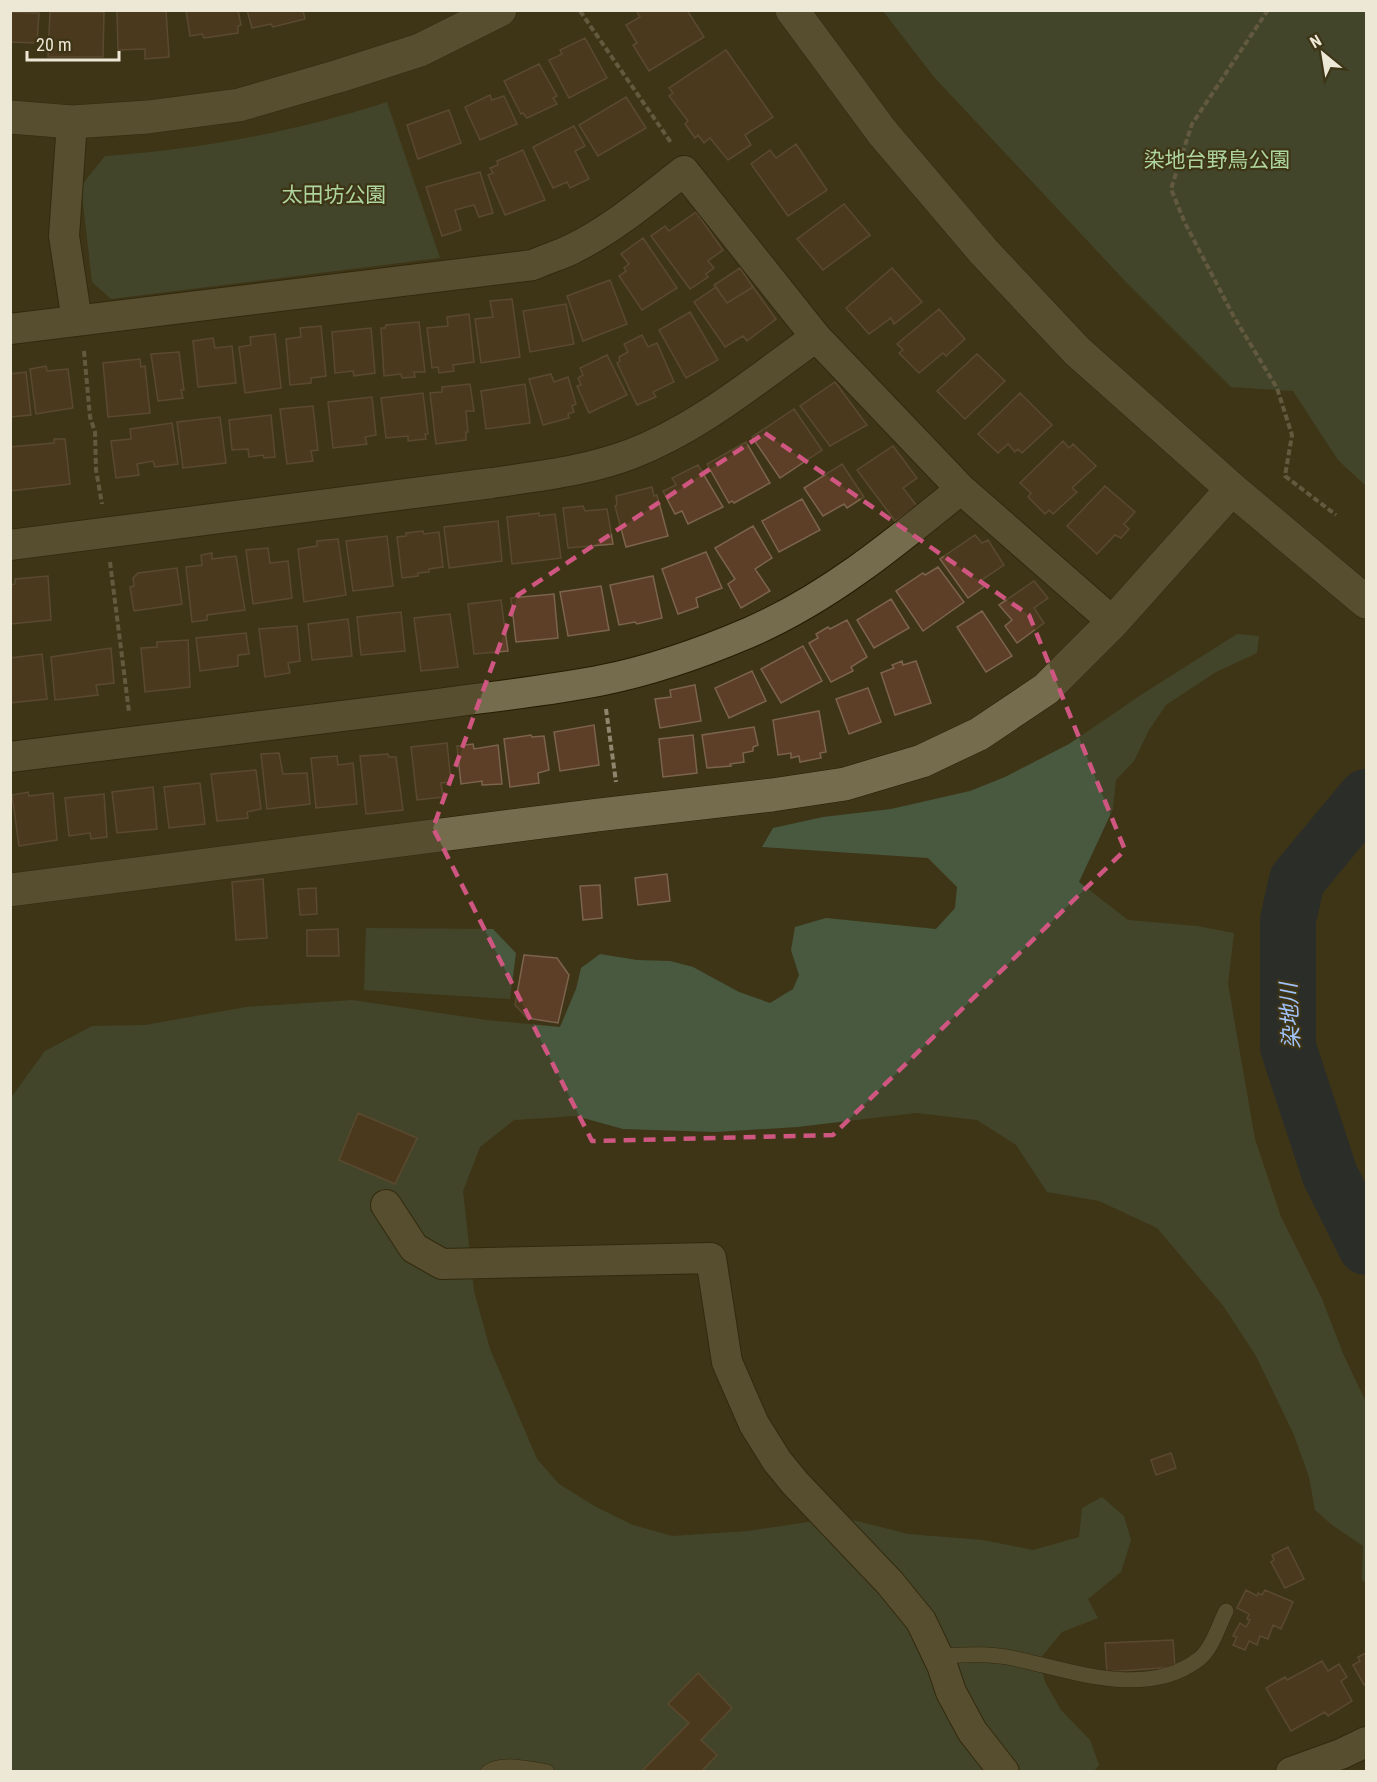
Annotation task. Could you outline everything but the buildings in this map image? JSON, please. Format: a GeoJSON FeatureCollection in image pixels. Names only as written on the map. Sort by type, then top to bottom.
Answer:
{"type":"FeatureCollection","features":[{"type":"Feature","properties":{"kind":"street"},"geometry":{"type":"LineString","coordinates":[[10,117],[72,122],[148,117],[238,105],[420,50],[500,10]]}},
{"type":"Feature","properties":{"kind":"street"},"geometry":{"type":"LineString","coordinates":[[792,10],[882,132],[984,252],[1077,351],[1232,489],[1366,602]]}},
{"type":"Feature","properties":{"kind":"street"},"geometry":{"type":"LineString","coordinates":[[72,122],[64,236],[77,321]]}},
{"type":"Feature","properties":{"kind":"street"},"geometry":{"type":"LineString","coordinates":[[10,329],[533,265],[572,249],[597,235],[684,171],[816,337],[961,489],[1113,622]]}},
{"type":"Feature","properties":{"kind":"street"},"geometry":{"type":"LineString","coordinates":[[10,544],[492,483],[551,475],[594,465],[630,455],[670,437],[816,337]]}},
{"type":"Feature","properties":{"kind":"street"},"geometry":{"type":"LineString","coordinates":[[10,757],[347,716],[568,686],[636,672],[711,649],[789,612],[858,570],[961,489]]}},
{"type":"Feature","properties":{"kind":"street"},"geometry":{"type":"LineString","coordinates":[[10,890],[772,795],[844,783],[922,761],[979,734],[1046,689],[1113,622],[1232,489]]}},
{"type":"Feature","properties":{"kind":"street"},"geometry":{"type":"LineString","coordinates":[[386,1205],[414,1248],[442,1264],[711,1258],[727,1362],[754,1424],[777,1461],[795,1483],[890,1583],[921,1621],[938,1656],[951,1692],[972,1731],[1004,1772]]}},
{"type":"Feature","properties":{"kind":"street"},"geometry":{"type":"LineString","coordinates":[[1291,1772],[1341,1754],[1366,1742]]}},
{"type":"Feature","properties":{"kind":"lane"},"geometry":{"type":"LineString","coordinates":[[938,1656],[978,1654],[1012,1658],[1104,1678],[1159,1679],[1172,1675],[1201,1658],[1226,1611]]}},
{"type":"Feature","properties":{"kind":"lane"},"geometry":{"type":"LineString","coordinates":[[488,1772],[492,1769],[517,1767],[547,1772]]}},
{"type":"Feature","properties":{"kind":"path"},"geometry":{"type":"LineString","coordinates":[[1268,10],[1192,124],[1171,189],[1185,223],[1234,318],[1277,388],[1292,435],[1285,476],[1336,515]]}},
{"type":"Feature","properties":{"kind":"path"},"geometry":{"type":"LineString","coordinates":[[580,11],[677,150]]}},
{"type":"Feature","properties":{"kind":"path"},"geometry":{"type":"LineString","coordinates":[[85,364],[90,417],[95,432],[96,470],[103,510]]}},
{"type":"Feature","properties":{"kind":"path"},"geometry":{"type":"LineString","coordinates":[[112,575],[129,713]]}},
{"type":"Feature","properties":{"kind":"path"},"geometry":{"type":"LineString","coordinates":[[606,709],[615,772]]}},
{"type":"Feature","properties":{"kind":"highlighted area"},"geometry":{"type":"Polygon","coordinates":[[[765,433],[1029,615],[1125,850],[833,1135],[592,1141],[433,828],[518,595],[765,433]]]}},
{"type":"Feature","properties":{"kind":"green space","name":"染地台野鳥公園"},"geometry":{"type":"Polygon","coordinates":[[[883,11],[1366,11],[1366,486],[1338,460],[1293,391],[1231,387],[1126,282],[934,77],[883,11]]]}},
{"type":"Feature","properties":{"kind":"green space","name":"太田坊公園"},"geometry":{"type":"Polygon","coordinates":[[[387,102],[440,258],[111,299],[92,282],[81,186],[105,156],[177,149],[248,138],[318,122],[387,102]]]}},
{"type":"Feature","properties":{"kind":"green space"},"geometry":{"type":"Polygon","coordinates":[[[1237,634],[1259,636],[1257,653],[1216,672],[1166,705],[1149,730],[1134,761],[1116,780],[1113,809],[1079,882],[1128,920],[1197,926],[1234,933],[1228,984],[1255,1139],[1281,1217],[1322,1299],[1344,1356],[1366,1402],[1366,1583],[1362,1580],[1363,1546],[1315,1510],[1309,1477],[1294,1435],[1256,1356],[1224,1307],[1157,1228],[1099,1201],[1047,1192],[1016,1145],[977,1120],[916,1113],[797,1127],[715,1132],[623,1129],[576,1116],[514,1120],[480,1147],[463,1191],[474,1291],[490,1349],[537,1459],[559,1484],[596,1507],[633,1525],[672,1536],[748,1531],[841,1517],[908,1534],[983,1540],[1033,1550],[1079,1537],[1082,1508],[1102,1497],[1124,1516],[1131,1540],[1121,1572],[1088,1599],[1098,1618],[1062,1632],[1039,1660],[1045,1682],[1061,1710],[1090,1740],[1099,1765],[1094,1771],[11,1772],[10,1099],[45,1051],[92,1026],[145,1025],[246,1007],[352,1000],[487,1020],[560,1027],[576,989],[581,968],[600,954],[637,960],[670,961],[693,967],[739,992],[770,1003],[793,989],[799,975],[791,950],[795,927],[826,918],[936,929],[955,908],[957,887],[928,858],[762,847],[773,828],[823,817],[891,809],[970,791],[1005,777],[1069,744],[1237,634]]]}},
{"type":"Feature","properties":{"kind":"green space"},"geometry":{"type":"Polygon","coordinates":[[[366,928],[493,929],[516,953],[510,999],[364,990],[366,928]]]}},
{"type":"Feature","properties":{"kind":"waterway","name":"染地川"},"geometry":{"type":"LineString","coordinates":[[1366,797],[1297,880],[1288,920],[1288,1047],[1330,1175],[1366,1247]]}}]}
